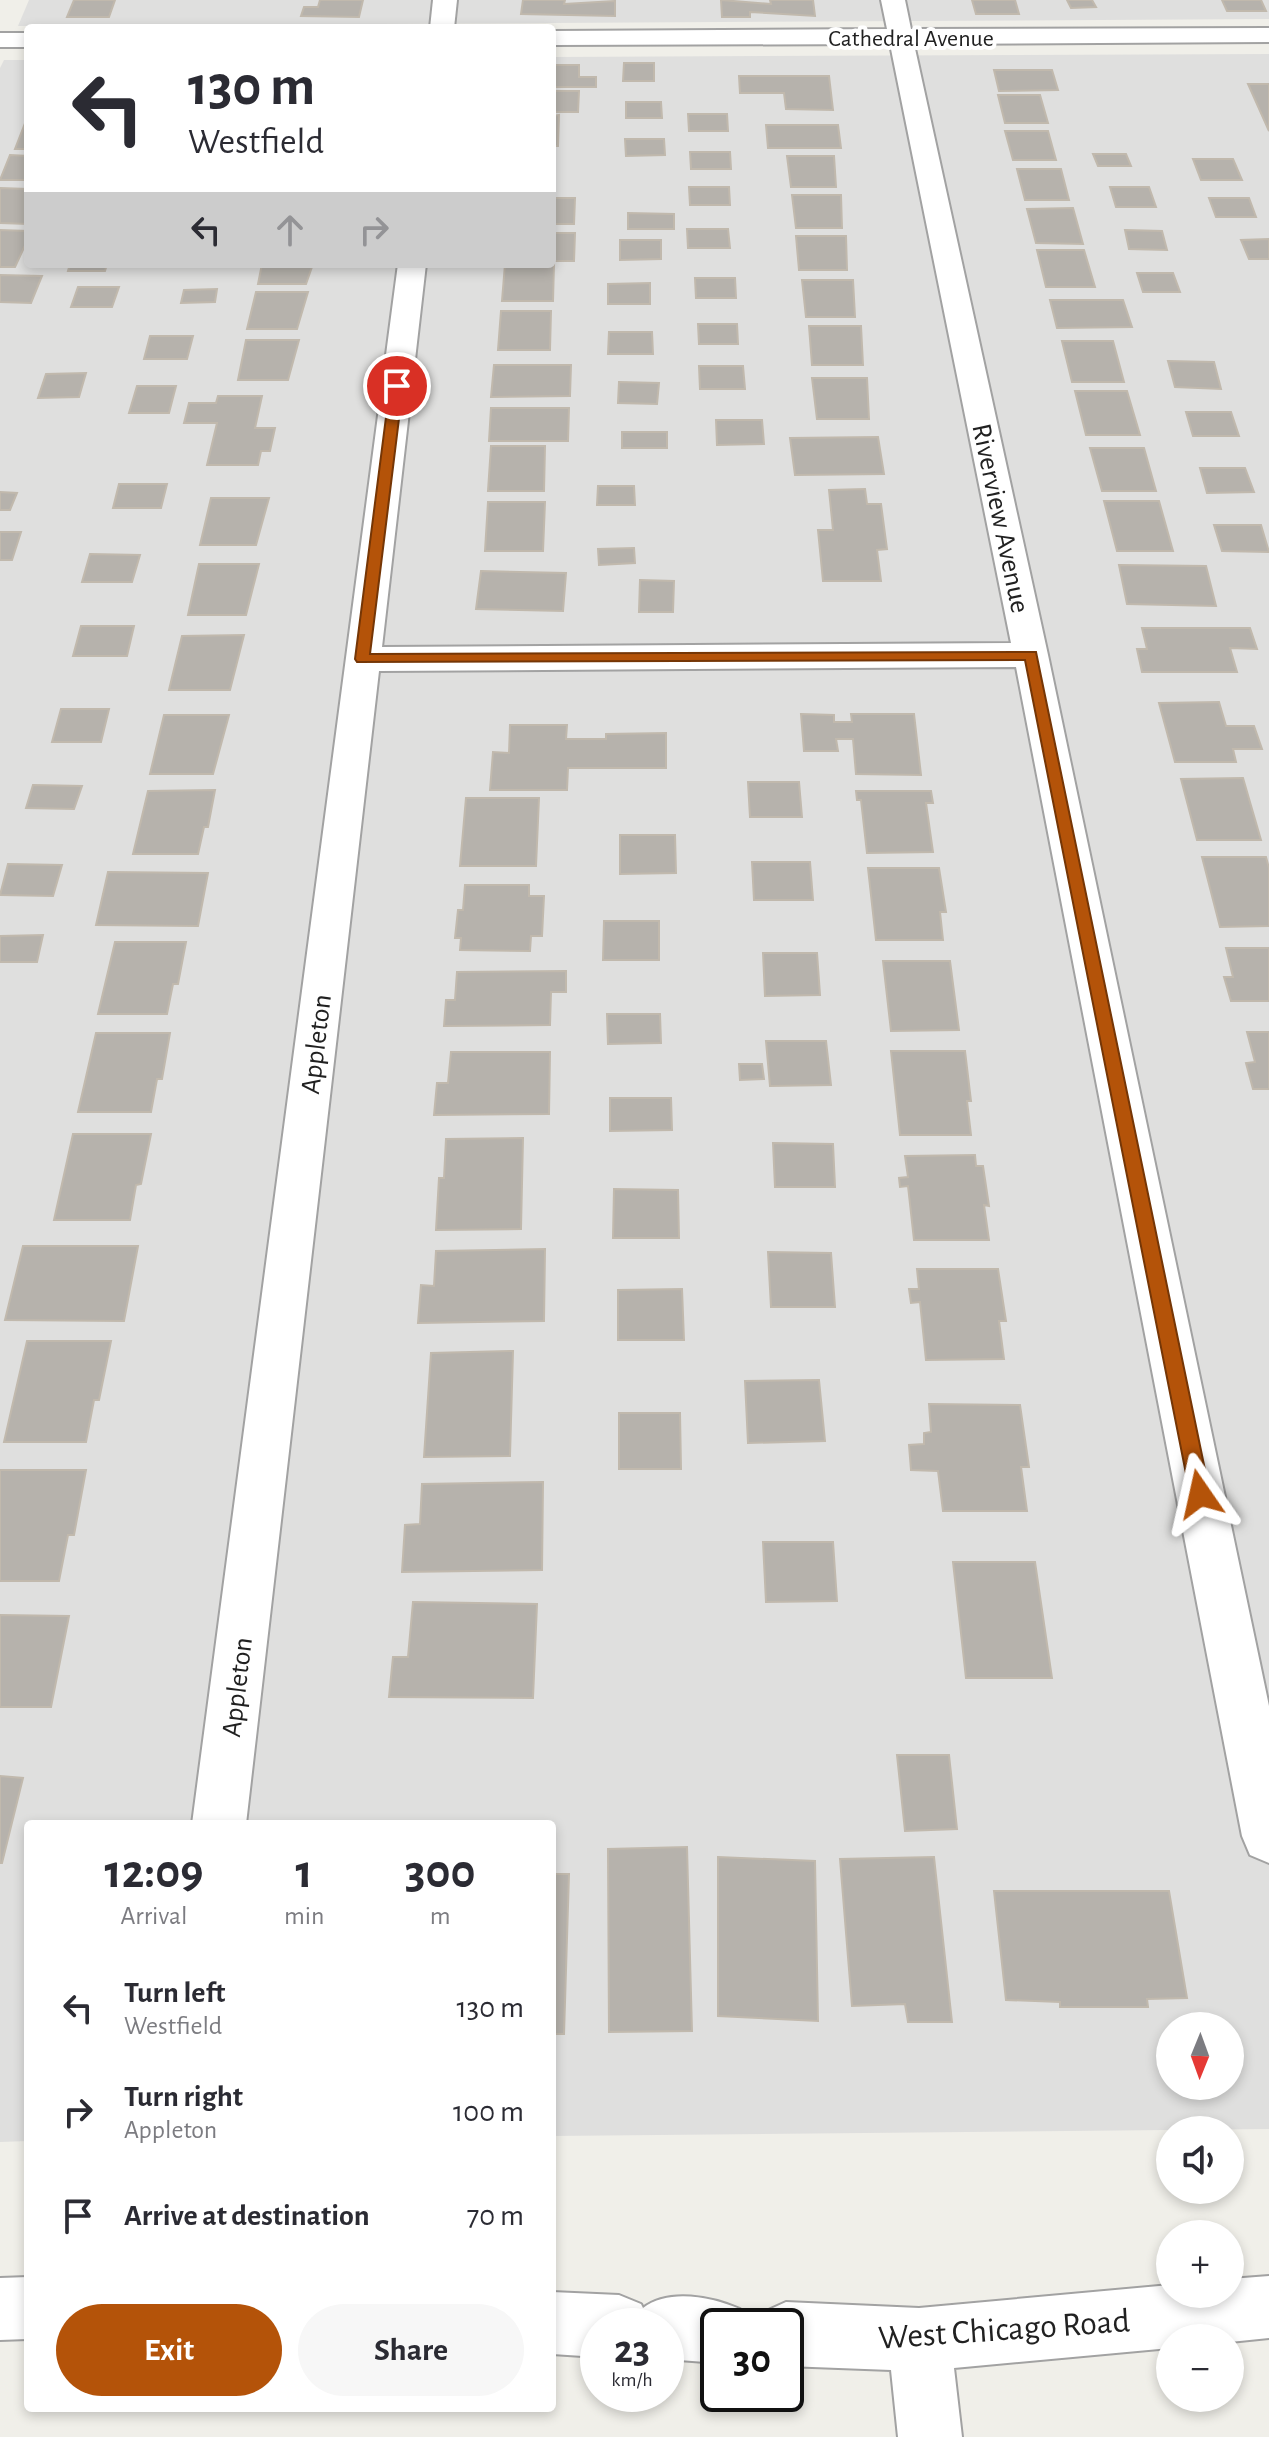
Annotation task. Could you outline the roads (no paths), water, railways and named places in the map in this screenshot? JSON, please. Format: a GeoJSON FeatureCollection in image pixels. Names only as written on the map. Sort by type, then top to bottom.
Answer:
{"type":"FeatureCollection","features":[{"type":"Feature","properties":{"kind":"street"},"geometry":{"type":"LineString","coordinates":[[442,24],[445,0]]}},
{"type":"Feature","properties":{"kind":"street","name":"Riverview Avenue"},"geometry":{"type":"LineString","coordinates":[[893,0],[1031,655],[1269,1836]]}},
{"type":"Feature","properties":{"kind":"street","name":"Cathedral Avenue"},"geometry":{"type":"LineString","coordinates":[[556,38],[901,39],[1269,35]]}},
{"type":"Feature","properties":{"kind":"street"},"geometry":{"type":"LineString","coordinates":[[0,40],[24,40]]}},
{"type":"Feature","properties":{"kind":"street","name":"Appleton"},"geometry":{"type":"LineString","coordinates":[[219,1820],[411,268]]}},
{"type":"Feature","properties":{"kind":"street"},"geometry":{"type":"LineString","coordinates":[[362,659],[1031,655]]}},
{"type":"Feature","properties":{"kind":"street","name":"West Chicago Road"},"geometry":{"type":"LineString","coordinates":[[804,2335],[919,2340],[1269,2307]]}},
{"type":"Feature","properties":{"kind":"street"},"geometry":{"type":"LineString","coordinates":[[0,2309],[24,2308]]}},
{"type":"Feature","properties":{"kind":"street"},"geometry":{"type":"LineString","coordinates":[[556,2323],[580,2324]]}},
{"type":"Feature","properties":{"kind":"street"},"geometry":{"type":"LineString","coordinates":[[919,2340],[930,2437]]}}]}
